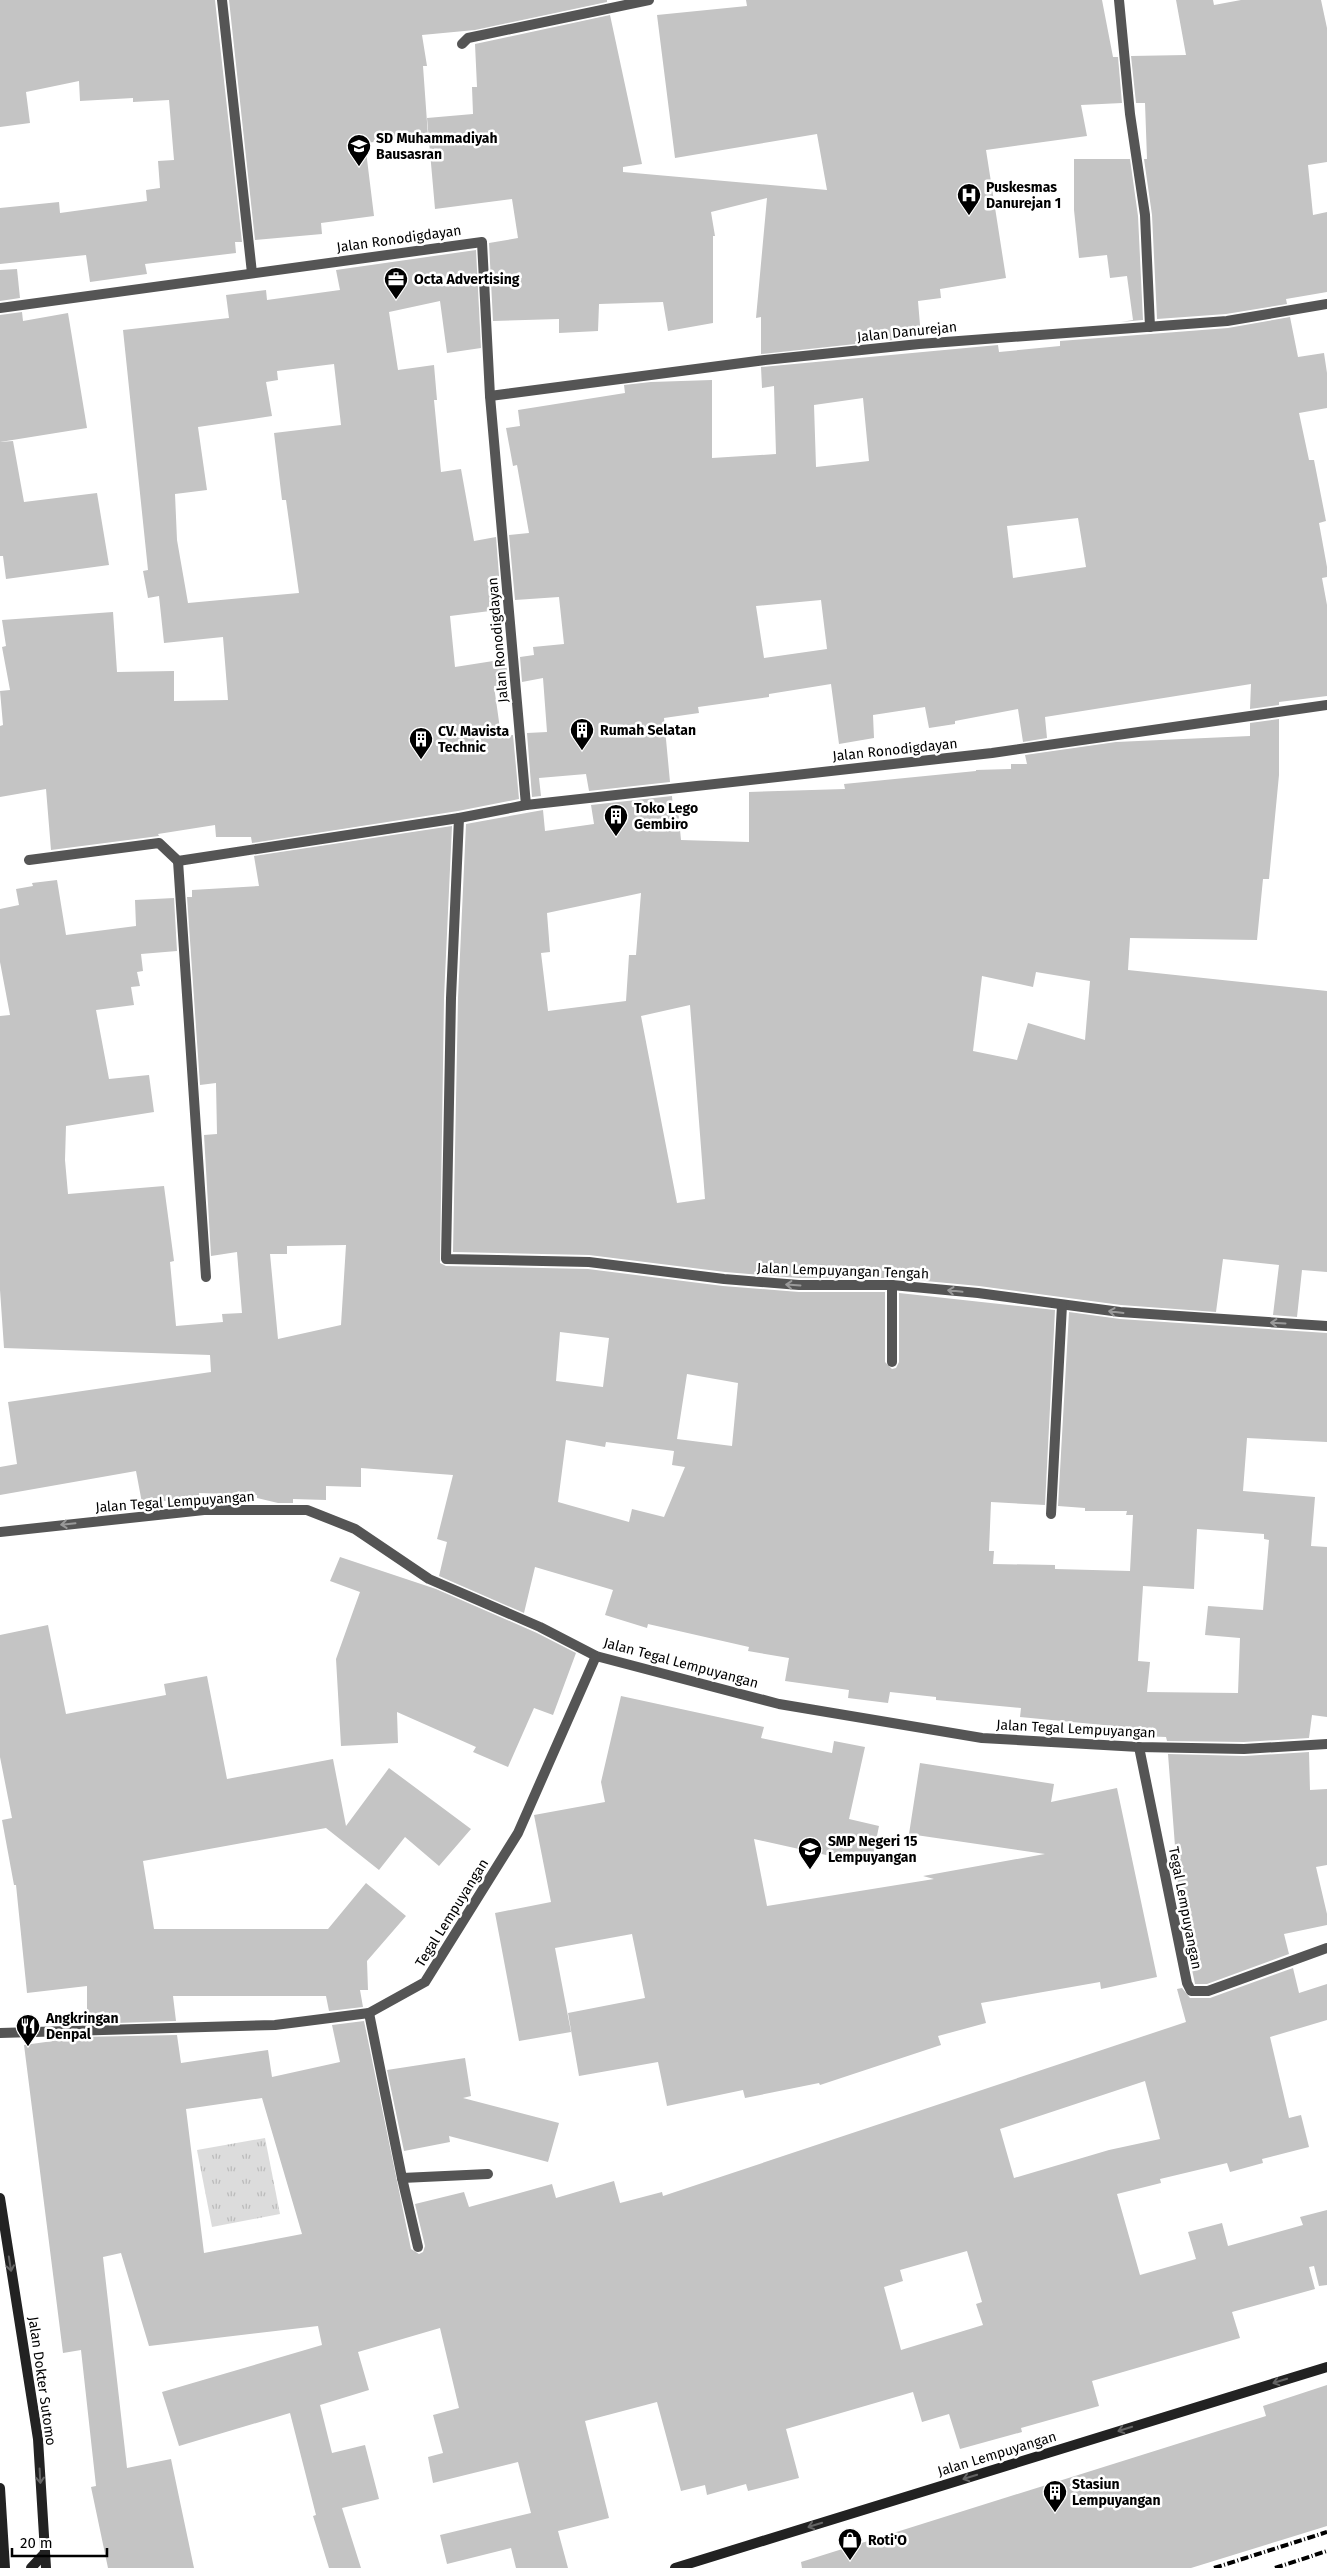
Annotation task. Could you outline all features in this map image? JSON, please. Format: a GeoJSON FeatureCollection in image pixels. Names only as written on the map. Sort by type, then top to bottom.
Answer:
{"type":"FeatureCollection","features":[{"type":"Feature","properties":{"kind":"street"},"geometry":{"type":"LineString","coordinates":[[222,0],[252,273]]}},
{"type":"Feature","properties":{"kind":"street"},"geometry":{"type":"LineString","coordinates":[[462,44],[468,38],[649,0]]}},
{"type":"Feature","properties":{"kind":"street"},"geometry":{"type":"LineString","coordinates":[[1119,0],[1130,114],[1145,215],[1150,327]]}},
{"type":"Feature","properties":{"kind":"street","name":"Jalan Ronodigdayan"},"geometry":{"type":"LineString","coordinates":[[0,308],[482,242],[490,396],[526,805],[992,753],[1327,706]]}},
{"type":"Feature","properties":{"kind":"street","name":"Jalan Danurejan"},"geometry":{"type":"LineString","coordinates":[[490,396],[813,355],[1026,334],[1227,321],[1327,304]]}},
{"type":"Feature","properties":{"kind":"street"},"geometry":{"type":"LineString","coordinates":[[178,861],[459,818],[526,805]]}},
{"type":"Feature","properties":{"kind":"street","name":"Jalan Lempuyangan Tengah"},"geometry":{"type":"LineString","coordinates":[[459,818],[451,998],[446,1259],[589,1262],[724,1279],[799,1285],[892,1285],[1120,1312],[1327,1326]]}},
{"type":"Feature","properties":{"kind":"street"},"geometry":{"type":"LineString","coordinates":[[29,860],[160,843],[178,861],[206,1277]]}},
{"type":"Feature","properties":{"kind":"street"},"geometry":{"type":"LineString","coordinates":[[892,1285],[892,1362]]}},
{"type":"Feature","properties":{"kind":"street"},"geometry":{"type":"LineString","coordinates":[[1051,1514],[1062,1304]]}},
{"type":"Feature","properties":{"kind":"street","name":"Jalan Tegal Lempuyangan"},"geometry":{"type":"LineString","coordinates":[[0,1532],[204,1510],[307,1510],[333,1518],[355,1529],[429,1579],[540,1627],[596,1656],[779,1704],[982,1738],[1139,1747],[1244,1749],[1327,1744]]}},
{"type":"Feature","properties":{"kind":"street","name":"Tegal Lempuyangan"},"geometry":{"type":"LineString","coordinates":[[0,2033],[275,2025],[369,2014],[426,1982],[518,1833],[596,1656]]}},
{"type":"Feature","properties":{"kind":"street","name":"Tegal Lempuyangan"},"geometry":{"type":"LineString","coordinates":[[1139,1747],[1186,1983],[1192,1991],[1208,1991],[1327,1948]]}},
{"type":"Feature","properties":{"kind":"street"},"geometry":{"type":"LineString","coordinates":[[369,2014],[418,2247]]}},
{"type":"Feature","properties":{"kind":"street"},"geometry":{"type":"LineString","coordinates":[[402,2178],[488,2174]]}},
{"type":"Feature","properties":{"kind":"street","name":"Jalan Dokter Sutomo"},"geometry":{"type":"LineString","coordinates":[[0,2198],[38,2439],[46,2568]]}},
{"type":"Feature","properties":{"kind":"street","name":"Jalan Lempuyangan"},"geometry":{"type":"LineString","coordinates":[[675,2568],[1327,2367]]}},
{"type":"Feature","properties":{"kind":"street"},"geometry":{"type":"LineString","coordinates":[[0,2488],[5,2568]]}},
{"type":"Feature","properties":{"kind":"street"},"geometry":{"type":"LineString","coordinates":[[31,2568],[45,2553]]}},
{"type":"Feature","properties":{"kind":"green space"},"geometry":{"type":"Polygon","coordinates":[[[265,2138],[280,2214],[212,2227],[197,2150],[265,2138]]]}},
{"type":"Feature","properties":{"kind":"building"},"geometry":{"type":"Polygon","coordinates":[[[0,0],[215,0],[242,242],[235,242],[236,253],[145,264],[147,274],[90,282],[86,255],[0,264],[0,208],[59,202],[60,213],[147,201],[146,190],[160,188],[158,161],[174,160],[169,100],[133,102],[133,98],[80,101],[79,81],[26,92],[30,123],[0,127],[0,0]]]}},
{"type":"Feature","properties":{"kind":"building"},"geometry":{"type":"Polygon","coordinates":[[[229,0],[607,0],[607,2],[475,30],[422,35],[427,66],[423,66],[428,136],[365,143],[374,216],[321,223],[322,234],[255,240],[229,0]]]}},
{"type":"Feature","properties":{"kind":"building"},"geometry":{"type":"Polygon","coordinates":[[[746,0],[1102,0],[1113,57],[1118,57],[1122,103],[1081,105],[1087,136],[986,150],[1006,278],[940,289],[941,298],[918,301],[921,337],[761,354],[761,317],[756,318],[767,198],[711,212],[715,236],[713,236],[713,323],[668,331],[663,302],[599,304],[598,331],[559,333],[559,319],[493,321],[489,243],[518,238],[512,199],[435,209],[427,118],[473,114],[472,87],[477,87],[475,44],[610,15],[642,164],[623,167],[623,172],[827,190],[817,134],[675,158],[657,15],[747,6],[746,0]]]}},
{"type":"Feature","properties":{"kind":"building"},"geometry":{"type":"Polygon","coordinates":[[[1176,0],[1213,0],[1214,5],[1241,0],[1321,0],[1327,28],[1327,162],[1308,165],[1313,215],[1327,212],[1327,292],[1286,299],[1287,304],[1226,314],[1157,319],[1152,215],[1144,159],[1147,159],[1145,103],[1136,103],[1131,56],[1186,55],[1176,0]]]}},
{"type":"Feature","properties":{"kind":"building"},"geometry":{"type":"Polygon","coordinates":[[[1074,159],[1130,159],[1138,216],[1143,320],[1121,322],[1133,320],[1127,276],[1110,278],[1107,255],[1079,258],[1074,210],[1074,159]]]}},
{"type":"Feature","properties":{"kind":"building"},"geometry":{"type":"Polygon","coordinates":[[[476,250],[481,348],[447,353],[440,301],[389,312],[398,370],[434,365],[437,400],[434,400],[441,472],[461,469],[474,541],[496,537],[501,601],[489,602],[490,611],[450,616],[455,667],[506,659],[508,684],[494,686],[501,736],[513,735],[519,799],[458,811],[252,843],[251,837],[216,837],[215,825],[158,834],[159,836],[51,850],[46,789],[0,797],[0,726],[3,725],[0,691],[10,690],[2,647],[6,646],[2,620],[113,612],[117,672],[174,671],[174,701],[228,700],[223,637],[164,643],[159,596],[148,598],[143,571],[148,570],[123,330],[229,318],[226,295],[266,290],[267,300],[340,290],[336,270],[476,250]],[[334,364],[277,371],[278,380],[266,382],[272,416],[198,427],[207,490],[175,494],[177,540],[188,603],[299,593],[286,500],[282,500],[274,433],[341,425],[334,364]]]}},
{"type":"Feature","properties":{"kind":"building"},"geometry":{"type":"Polygon","coordinates":[[[17,269],[20,298],[0,301],[0,270],[17,269]]]}},
{"type":"Feature","properties":{"kind":"building"},"geometry":{"type":"Polygon","coordinates":[[[22,312],[23,321],[68,313],[87,428],[0,442],[0,315],[22,312]]]}},
{"type":"Feature","properties":{"kind":"building"},"geometry":{"type":"Polygon","coordinates":[[[1290,317],[1298,357],[1324,353],[1327,373],[1327,408],[1299,413],[1309,460],[1314,460],[1326,521],[1319,523],[1327,567],[1327,577],[1322,578],[1327,605],[1327,696],[1279,702],[1279,705],[1250,709],[1251,684],[1045,717],[1047,738],[1023,742],[1018,709],[955,721],[955,724],[929,728],[925,707],[873,715],[874,738],[839,744],[831,684],[769,694],[769,697],[698,707],[699,713],[664,718],[670,782],[589,791],[586,774],[539,778],[541,796],[532,797],[527,733],[547,732],[543,678],[522,682],[520,657],[534,655],[533,647],[564,644],[559,597],[515,600],[509,535],[529,533],[517,465],[513,466],[506,428],[520,426],[518,410],[625,393],[624,385],[712,380],[712,458],[776,454],[774,386],[762,388],[761,367],[998,345],[999,352],[1060,346],[1060,341],[1228,328],[1290,317]],[[863,398],[814,405],[816,467],[869,461],[863,398]],[[1078,518],[1007,526],[1013,578],[1086,567],[1078,518]],[[821,600],[756,606],[764,658],[827,649],[821,600]]]}},
{"type":"Feature","properties":{"kind":"building"},"geometry":{"type":"Polygon","coordinates":[[[13,441],[24,502],[97,493],[109,565],[6,579],[3,556],[0,556],[0,442],[13,441]]]}},
{"type":"Feature","properties":{"kind":"building"},"geometry":{"type":"Polygon","coordinates":[[[1279,719],[1279,775],[1269,879],[1263,879],[1257,940],[1130,938],[1128,970],[1327,991],[1327,1272],[1302,1270],[1297,1317],[1273,1315],[1279,1265],[1223,1259],[1216,1312],[1121,1305],[979,1286],[893,1278],[799,1278],[725,1272],[589,1255],[453,1252],[458,998],[466,824],[543,810],[545,831],[594,824],[591,805],[672,796],[673,809],[678,809],[681,840],[749,842],[749,792],[845,789],[844,784],[976,770],[1011,769],[1011,764],[1027,764],[1025,755],[1116,742],[1250,736],[1250,723],[1279,719]],[[641,893],[547,913],[550,952],[541,953],[548,1011],[626,1001],[629,955],[636,955],[641,893]],[[1036,972],[1033,987],[982,976],[973,1051],[1017,1060],[1028,1023],[1085,1040],[1090,981],[1036,972]],[[690,1005],[641,1016],[677,1203],[705,1199],[690,1005]]]}},
{"type":"Feature","properties":{"kind":"building"},"geometry":{"type":"Polygon","coordinates":[[[452,826],[444,998],[440,1263],[446,1266],[588,1269],[723,1286],[799,1292],[885,1292],[885,1362],[892,1369],[896,1368],[899,1362],[899,1293],[1055,1310],[1045,1505],[991,1502],[989,1551],[994,1551],[993,1564],[1055,1565],[1055,1569],[1130,1571],[1133,1515],[1126,1515],[1127,1511],[1085,1511],[1085,1508],[1058,1506],[1069,1312],[1120,1319],[1327,1333],[1327,1442],[1247,1438],[1243,1491],[1315,1497],[1311,1546],[1327,1547],[1327,1717],[1312,1715],[1309,1738],[1244,1742],[1167,1741],[1166,1737],[1114,1735],[1114,1726],[1020,1717],[1021,1708],[936,1700],[936,1697],[890,1692],[888,1703],[848,1698],[849,1690],[785,1681],[789,1658],[748,1651],[749,1647],[648,1624],[647,1628],[605,1615],[613,1590],[535,1567],[524,1613],[439,1576],[447,1542],[437,1539],[453,1475],[361,1468],[361,1487],[326,1486],[326,1500],[293,1499],[293,1503],[278,1503],[257,1498],[257,1495],[199,1493],[199,1498],[142,1503],[136,1471],[0,1495],[0,1467],[17,1464],[8,1402],[211,1372],[210,1355],[4,1348],[0,1290],[0,1016],[10,1015],[0,962],[0,909],[19,905],[16,889],[33,886],[32,883],[57,880],[66,935],[136,926],[135,900],[174,898],[177,951],[141,954],[143,971],[137,972],[140,986],[131,987],[134,1005],[96,1010],[109,1079],[149,1075],[154,1112],[66,1126],[65,1160],[68,1194],[164,1186],[174,1261],[170,1262],[176,1326],[223,1322],[222,1314],[242,1313],[237,1252],[211,1256],[204,1135],[217,1134],[216,1083],[200,1085],[187,897],[192,897],[192,890],[259,886],[254,856],[452,826]],[[346,1245],[287,1246],[287,1254],[270,1254],[278,1339],[341,1325],[346,1245]],[[560,1332],[556,1381],[603,1387],[609,1338],[560,1332]],[[687,1374],[677,1439],[732,1446],[738,1383],[687,1374]],[[566,1440],[558,1502],[629,1522],[632,1509],[664,1517],[685,1467],[672,1465],[674,1451],[606,1442],[605,1447],[566,1440]],[[1197,1529],[1194,1589],[1143,1586],[1138,1661],[1150,1662],[1147,1692],[1238,1693],[1240,1638],[1205,1635],[1208,1606],[1263,1610],[1269,1540],[1264,1539],[1264,1534],[1197,1529]]]}},
{"type":"Feature","properties":{"kind":"building"},"geometry":{"type":"Polygon","coordinates":[[[340,1557],[436,1589],[537,1633],[576,1653],[553,1715],[534,1708],[508,1767],[473,1752],[476,1747],[397,1712],[398,1743],[341,1746],[336,1659],[360,1592],[330,1581],[340,1557]]]}},
{"type":"Feature","properties":{"kind":"building"},"geometry":{"type":"Polygon","coordinates":[[[48,1625],[66,1714],[166,1695],[164,1684],[207,1676],[227,1779],[333,1759],[346,1826],[389,1768],[471,1829],[439,1866],[405,1837],[379,1870],[326,1828],[143,1861],[154,1929],[328,1929],[366,1883],[406,1916],[367,1961],[368,1990],[360,1990],[363,2007],[329,2011],[326,1996],[173,1996],[176,2021],[87,2024],[87,1986],[27,1993],[16,1885],[14,1885],[2,1820],[12,1818],[0,1757],[0,1635],[48,1625]]]}},
{"type":"Feature","properties":{"kind":"building"},"geometry":{"type":"Polygon","coordinates":[[[621,1696],[764,1727],[761,1738],[832,1753],[834,1741],[865,1747],[849,1819],[879,1826],[871,1865],[754,1839],[767,1906],[934,1879],[923,1876],[1045,1854],[909,1834],[920,1763],[1054,1784],[1051,1802],[1117,1788],[1157,1977],[1101,1989],[1100,1982],[981,2003],[986,2023],[938,2036],[941,2045],[820,2085],[819,2083],[745,2098],[743,2090],[667,2106],[658,2062],[579,2076],[568,2013],[645,1998],[632,1934],[555,1948],[571,2032],[519,2041],[495,1913],[551,1902],[534,1815],[605,1802],[601,1782],[621,1696]]]}},
{"type":"Feature","properties":{"kind":"building"},"geometry":{"type":"Polygon","coordinates":[[[1309,1752],[1310,1790],[1327,1789],[1327,1865],[1316,1867],[1327,1914],[1327,1925],[1284,1934],[1289,1954],[1207,1984],[1195,1984],[1180,1912],[1168,1754],[1244,1756],[1309,1752]]]}},
{"type":"Feature","properties":{"kind":"building"},"geometry":{"type":"Polygon","coordinates":[[[1293,1968],[1299,1993],[1327,1984],[1327,2020],[1270,2037],[1289,2118],[1301,2115],[1309,2147],[1262,2159],[1263,2163],[1230,2172],[1227,2163],[1160,2179],[1161,2183],[1117,2194],[1140,2275],[1196,2259],[1188,2232],[1222,2223],[1228,2246],[1303,2225],[1300,2217],[1327,2210],[1327,2285],[1319,2286],[1314,2266],[1309,2267],[1315,2289],[1232,2312],[1240,2338],[1092,2381],[1099,2406],[1021,2428],[1022,2432],[960,2449],[949,2414],[922,2422],[913,2392],[786,2429],[799,2478],[748,2491],[746,2484],[707,2495],[705,2485],[681,2491],[657,2402],[585,2421],[609,2518],[558,2531],[568,2568],[516,2568],[511,2548],[447,2564],[440,2535],[531,2513],[518,2462],[433,2483],[428,2457],[443,2453],[433,2415],[459,2408],[440,2328],[358,2352],[369,2390],[320,2405],[332,2453],[365,2445],[379,2499],[342,2508],[361,2568],[329,2568],[313,2516],[316,2515],[290,2413],[179,2446],[162,2392],[322,2345],[318,2326],[149,2346],[121,2253],[103,2257],[127,2468],[171,2459],[194,2568],[108,2568],[91,2487],[96,2486],[81,2350],[63,2353],[24,2045],[82,2037],[177,2035],[181,2063],[268,2050],[272,2077],[340,2062],[332,2025],[364,2021],[411,2249],[419,2254],[423,2252],[425,2246],[415,2204],[464,2192],[469,2207],[552,2184],[556,2198],[614,2181],[620,2203],[662,2192],[663,2196],[1186,2022],[1177,1989],[1182,1988],[1190,1998],[1210,1998],[1293,1968]],[[1145,2081],[1000,2129],[1014,2178],[1109,2150],[1160,2139],[1145,2081]],[[262,2098],[186,2109],[204,2253],[302,2234],[262,2098]],[[967,2251],[900,2270],[903,2281],[884,2287],[901,2350],[983,2325],[976,2304],[982,2302],[967,2251]]]}},
{"type":"Feature","properties":{"kind":"building"},"geometry":{"type":"Polygon","coordinates":[[[465,2058],[471,2096],[463,2098],[559,2123],[548,2162],[449,2136],[450,2142],[404,2151],[387,2070],[465,2058]]]}},
{"type":"Feature","properties":{"kind":"building","name":"Stasiun Lempuyangan"},"geometry":{"type":"Polygon","coordinates":[[[1327,2385],[1327,2526],[1191,2568],[802,2568],[801,2562],[1266,2416],[1263,2406],[1327,2385]]]}},
{"type":"Feature","properties":{"kind":"railway"},"geometry":{"type":"LineString","coordinates":[[1214,2568],[1327,2532]]}},
{"type":"Feature","properties":{"kind":"railway"},"geometry":{"type":"LineString","coordinates":[[1275,2568],[1327,2551]]}},
{"type":"Feature","properties":{"kind":"place","name":"SD Muhammadiyah Bausasran"},"geometry":{"type":"Point","coordinates":[359,167]}},
{"type":"Feature","properties":{"kind":"place","name":"Puskesmas Danurejan 1"},"geometry":{"type":"Point","coordinates":[969,216]}},
{"type":"Feature","properties":{"kind":"place","name":"Octa Advertising"},"geometry":{"type":"Point","coordinates":[396,300]}},
{"type":"Feature","properties":{"kind":"place","name":"Rumah Selatan"},"geometry":{"type":"Point","coordinates":[582,751]}},
{"type":"Feature","properties":{"kind":"place","name":"CV. Mavista Technic"},"geometry":{"type":"Point","coordinates":[421,760]}},
{"type":"Feature","properties":{"kind":"place","name":"Toko Lego Gembiro"},"geometry":{"type":"Point","coordinates":[616,837]}},
{"type":"Feature","properties":{"kind":"place","name":"SMP Negeri 15 Lempuyangan"},"geometry":{"type":"Point","coordinates":[810,1870]}},
{"type":"Feature","properties":{"kind":"place","name":"Angkringan Denpal"},"geometry":{"type":"Point","coordinates":[28,2047]}},
{"type":"Feature","properties":{"kind":"place","name":"Stasiun Lempuyangan"},"geometry":{"type":"Point","coordinates":[1055,2513]}},
{"type":"Feature","properties":{"kind":"place","name":"Roti'O"},"geometry":{"type":"Point","coordinates":[850,2561]}}]}
